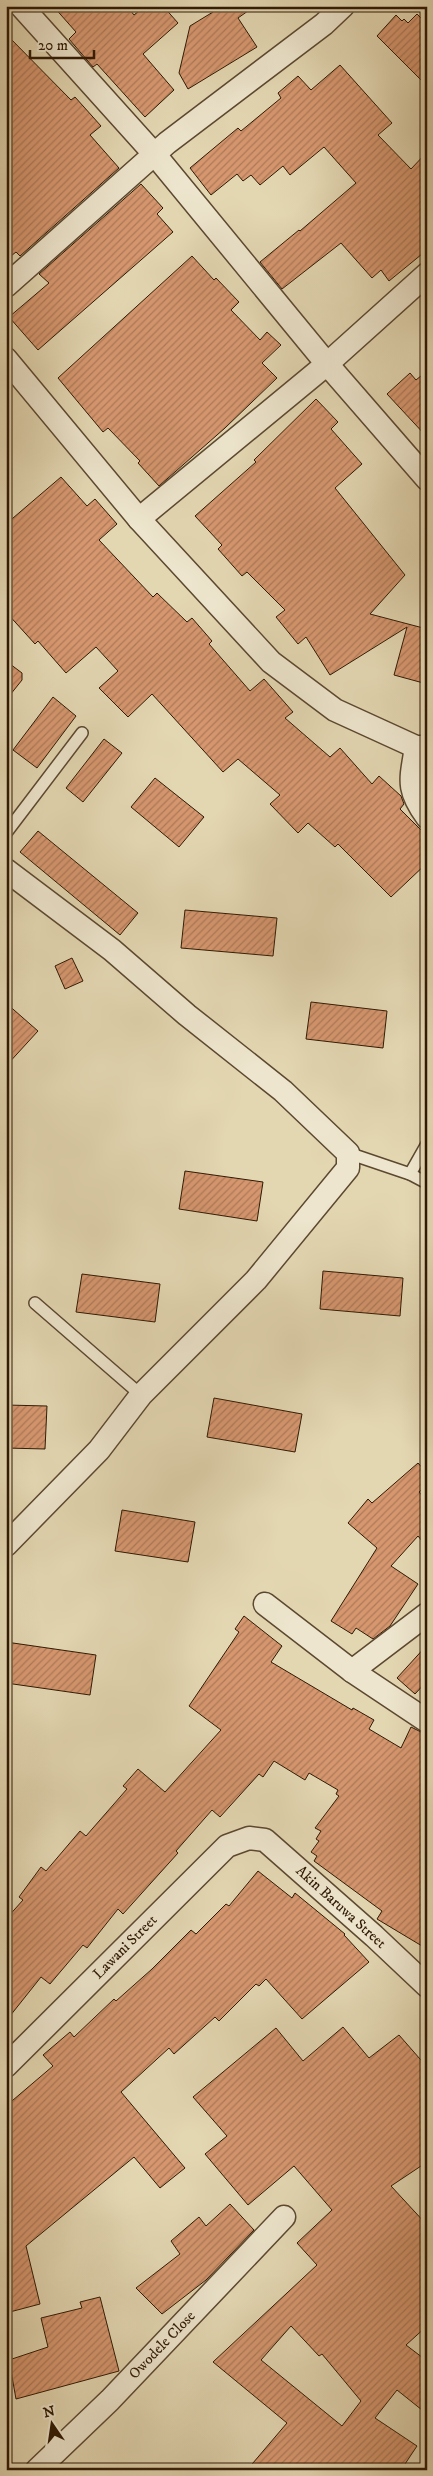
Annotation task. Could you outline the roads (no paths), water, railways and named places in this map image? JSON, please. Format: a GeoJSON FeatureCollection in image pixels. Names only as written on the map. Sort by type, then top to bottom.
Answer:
{"type":"FeatureCollection","features":[{"type":"Feature","properties":{"kind":"street"},"geometry":{"type":"LineString","coordinates":[[21,6],[156,156],[327,364],[427,479]]}},
{"type":"Feature","properties":{"kind":"street"},"geometry":{"type":"LineString","coordinates":[[6,286],[175,138],[324,24],[343,6]]}},
{"type":"Feature","properties":{"kind":"street"},"geometry":{"type":"LineString","coordinates":[[139,519],[327,364],[427,274]]}},
{"type":"Feature","properties":{"kind":"street"},"geometry":{"type":"LineString","coordinates":[[6,359],[139,519],[271,662],[335,710],[422,747],[411,779],[414,800],[427,816]]}},
{"type":"Feature","properties":{"kind":"street"},"geometry":{"type":"LineString","coordinates":[[6,870],[112,950],[187,1014],[283,1091],[348,1153],[348,1168],[256,1280],[141,1395],[99,1450],[6,1545]]}},
{"type":"Feature","properties":{"kind":"street"},"geometry":{"type":"LineString","coordinates":[[265,1604],[352,1671],[427,1721]]}},
{"type":"Feature","properties":{"kind":"street"},"geometry":{"type":"LineString","coordinates":[[352,1671],[427,1614]]}},
{"type":"Feature","properties":{"kind":"street","name":"Akin Baruwa Street"},"geometry":{"type":"LineString","coordinates":[[249,1838],[265,1840],[374,1936],[427,1986]]}},
{"type":"Feature","properties":{"kind":"street","name":"Lawani Street"},"geometry":{"type":"LineString","coordinates":[[6,2066],[227,1846],[249,1838]]}},
{"type":"Feature","properties":{"kind":"street","name":"Owodele Close"},"geometry":{"type":"LineString","coordinates":[[37,2470],[110,2400],[284,2217]]}},
{"type":"Feature","properties":{"kind":"lane"},"geometry":{"type":"LineString","coordinates":[[6,833],[82,733]]}},
{"type":"Feature","properties":{"kind":"lane"},"geometry":{"type":"LineString","coordinates":[[410,1174],[427,1144]]}},
{"type":"Feature","properties":{"kind":"lane"},"geometry":{"type":"LineString","coordinates":[[348,1153],[410,1174],[427,1184]]}},
{"type":"Feature","properties":{"kind":"lane"},"geometry":{"type":"LineString","coordinates":[[35,1303],[141,1395]]}}]}
